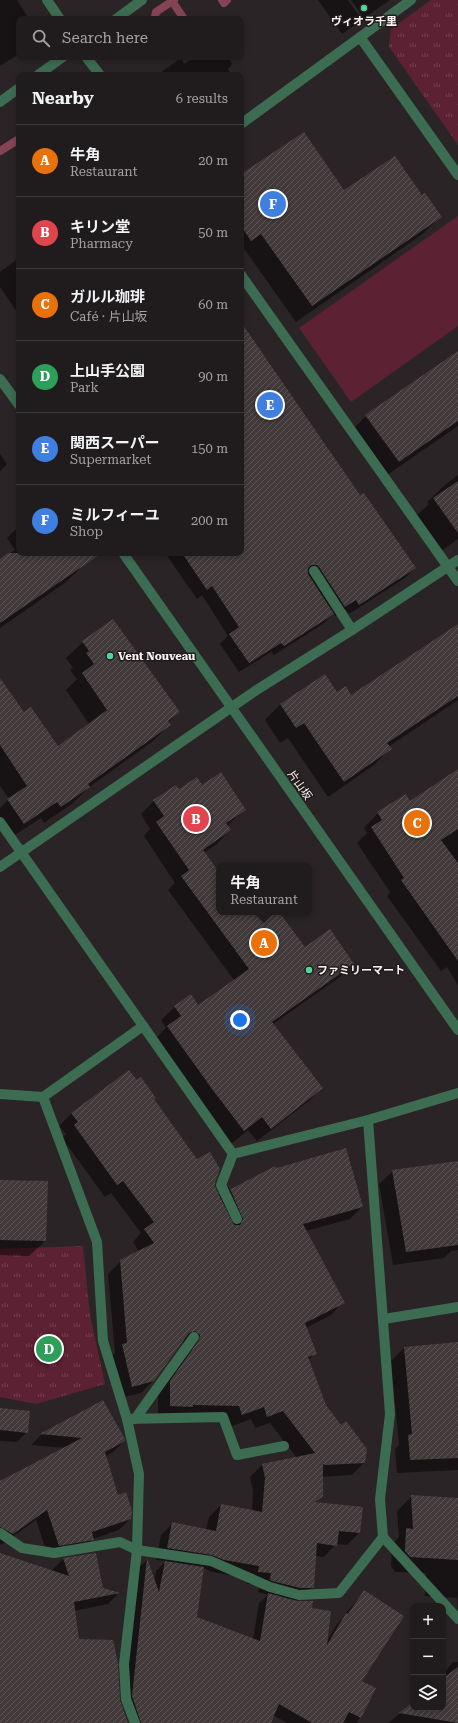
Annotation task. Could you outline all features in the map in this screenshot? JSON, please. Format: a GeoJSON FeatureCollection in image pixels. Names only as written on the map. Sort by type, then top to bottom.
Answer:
{"type":"FeatureCollection","features":[{"type":"Feature","properties":{"kind":"street"},"geometry":{"type":"LineString","coordinates":[[47,0],[58,16]]}},
{"type":"Feature","properties":{"kind":"street"},"geometry":{"type":"LineString","coordinates":[[120,16],[142,0]]}},
{"type":"Feature","properties":{"kind":"street"},"geometry":{"type":"LineString","coordinates":[[244,122],[411,0]]}},
{"type":"Feature","properties":{"kind":"street"},"geometry":{"type":"LineString","coordinates":[[360,37],[458,175]]}},
{"type":"Feature","properties":{"kind":"street"},"geometry":{"type":"LineString","coordinates":[[42,72],[59,60]]}},
{"type":"Feature","properties":{"kind":"street"},"geometry":{"type":"LineString","coordinates":[[88,60],[98,72]]}},
{"type":"Feature","properties":{"kind":"street"},"geometry":{"type":"LineString","coordinates":[[0,102],[16,90]]}},
{"type":"Feature","properties":{"kind":"street"},"geometry":{"type":"LineString","coordinates":[[244,279],[458,581]]}},
{"type":"Feature","properties":{"kind":"street"},"geometry":{"type":"LineString","coordinates":[[0,379],[16,402]]}},
{"type":"Feature","properties":{"kind":"street","name":"片山坂"},"geometry":{"type":"LineString","coordinates":[[125,556],[458,1030]]}},
{"type":"Feature","properties":{"kind":"street"},"geometry":{"type":"LineString","coordinates":[[0,867],[231,707],[458,560]]}},
{"type":"Feature","properties":{"kind":"street"},"geometry":{"type":"LineString","coordinates":[[314,571],[352,630]]}},
{"type":"Feature","properties":{"kind":"street"},"geometry":{"type":"LineString","coordinates":[[0,822],[233,1154]]}},
{"type":"Feature","properties":{"kind":"street"},"geometry":{"type":"LineString","coordinates":[[0,1094],[43,1097],[142,1026]]}},
{"type":"Feature","properties":{"kind":"street"},"geometry":{"type":"LineString","coordinates":[[233,1154],[368,1120],[458,1093]]}},
{"type":"Feature","properties":{"kind":"street"},"geometry":{"type":"LineString","coordinates":[[43,1097],[97,1242],[103,1341],[131,1419],[139,1474],[137,1550],[124,1664],[126,1699],[135,1723]]}},
{"type":"Feature","properties":{"kind":"street"},"geometry":{"type":"LineString","coordinates":[[368,1120],[390,1414],[380,1499],[383,1537],[458,1619]]}},
{"type":"Feature","properties":{"kind":"street"},"geometry":{"type":"LineString","coordinates":[[233,1154],[221,1185],[237,1219]]}},
{"type":"Feature","properties":{"kind":"street"},"geometry":{"type":"LineString","coordinates":[[384,1319],[458,1307]]}},
{"type":"Feature","properties":{"kind":"street"},"geometry":{"type":"LineString","coordinates":[[131,1419],[194,1337]]}},
{"type":"Feature","properties":{"kind":"street"},"geometry":{"type":"LineString","coordinates":[[131,1419],[223,1417],[237,1455],[284,1446]]}},
{"type":"Feature","properties":{"kind":"street"},"geometry":{"type":"LineString","coordinates":[[0,1533],[22,1548],[54,1553],[120,1542],[137,1550],[211,1561],[270,1587],[299,1595],[339,1593],[383,1537]]}},
{"type":"Feature","properties":{"kind":"green space"},"geometry":{"type":"Polygon","coordinates":[[[431,0],[458,0],[458,145],[389,47],[391,29],[431,0]]]}},
{"type":"Feature","properties":{"kind":"green space"},"geometry":{"type":"Polygon","coordinates":[[[458,216],[458,326],[351,402],[299,328],[458,216]]]}},
{"type":"Feature","properties":{"kind":"green space"},"geometry":{"type":"Polygon","coordinates":[[[83,1246],[90,1315],[105,1384],[36,1404],[0,1397],[0,1249],[83,1246]]]}},
{"type":"Feature","properties":{"kind":"building"},"geometry":{"type":"Polygon","coordinates":[[[304,132],[344,190],[395,156],[422,195],[425,193],[442,217],[312,306],[261,234],[251,241],[244,230],[244,172],[304,132]]]}},
{"type":"Feature","properties":{"kind":"building"},"geometry":{"type":"Polygon","coordinates":[[[244,326],[360,495],[364,493],[416,568],[359,605],[356,600],[345,607],[319,567],[317,565],[311,565],[308,568],[308,574],[334,614],[284,646],[281,643],[249,663],[229,634],[239,627],[212,586],[207,590],[184,556],[244,556],[244,326]]]}},
{"type":"Feature","properties":{"kind":"building"},"geometry":{"type":"Polygon","coordinates":[[[458,351],[458,421],[399,462],[365,415],[458,351]]]}},
{"type":"Feature","properties":{"kind":"building"},"geometry":{"type":"Polygon","coordinates":[[[458,481],[458,533],[433,498],[458,481]]]}},
{"type":"Feature","properties":{"kind":"building"},"geometry":{"type":"Polygon","coordinates":[[[8,553],[16,553],[16,556],[98,556],[0,623],[0,559],[8,553]]]}},
{"type":"Feature","properties":{"kind":"building"},"geometry":{"type":"Polygon","coordinates":[[[113,619],[180,712],[168,721],[171,725],[88,784],[90,787],[61,807],[57,802],[24,824],[7,799],[27,786],[0,745],[0,678],[24,712],[31,707],[58,746],[107,710],[82,673],[94,664],[86,653],[89,651],[82,641],[113,619]]]}},
{"type":"Feature","properties":{"kind":"building"},"geometry":{"type":"Polygon","coordinates":[[[458,624],[458,696],[387,743],[392,749],[344,782],[304,723],[296,728],[280,704],[325,674],[337,692],[346,686],[351,695],[458,624]]]}},
{"type":"Feature","properties":{"kind":"building"},"geometry":{"type":"Polygon","coordinates":[[[458,769],[458,829],[441,840],[458,863],[458,961],[401,880],[404,878],[371,827],[382,820],[377,812],[406,794],[410,801],[458,769]]]}},
{"type":"Feature","properties":{"kind":"building"},"geometry":{"type":"Polygon","coordinates":[[[221,772],[246,810],[226,823],[231,830],[203,850],[216,868],[216,915],[281,915],[305,947],[330,929],[354,964],[272,1022],[323,1088],[271,1129],[262,1117],[244,1131],[167,1026],[181,1016],[174,1006],[191,994],[198,1005],[249,969],[181,876],[189,870],[156,822],[164,816],[153,800],[176,785],[179,789],[197,777],[202,785],[221,772]]]}},
{"type":"Feature","properties":{"kind":"building"},"geometry":{"type":"Polygon","coordinates":[[[129,1070],[137,1080],[141,1077],[156,1098],[154,1099],[197,1159],[210,1152],[220,1169],[215,1187],[234,1225],[240,1225],[243,1219],[228,1184],[231,1189],[275,1166],[277,1168],[346,1148],[363,1207],[303,1224],[345,1303],[305,1323],[317,1354],[308,1357],[326,1405],[341,1425],[346,1421],[367,1449],[365,1463],[323,1464],[323,1496],[315,1502],[363,1507],[360,1533],[339,1531],[337,1546],[317,1543],[314,1588],[300,1588],[272,1581],[270,1580],[271,1573],[258,1572],[259,1566],[224,1560],[212,1555],[167,1548],[172,1522],[216,1531],[221,1504],[262,1512],[265,1478],[262,1464],[315,1453],[283,1411],[267,1417],[264,1407],[242,1415],[239,1406],[170,1406],[170,1381],[199,1340],[200,1335],[195,1331],[189,1333],[154,1381],[132,1387],[122,1344],[127,1343],[120,1260],[154,1243],[144,1229],[154,1222],[123,1181],[117,1185],[74,1125],[78,1122],[71,1113],[129,1070]]]}},
{"type":"Feature","properties":{"kind":"building"},"geometry":{"type":"Polygon","coordinates":[[[458,1161],[458,1245],[406,1252],[392,1170],[458,1161]]]}},
{"type":"Feature","properties":{"kind":"building"},"geometry":{"type":"Polygon","coordinates":[[[0,1180],[48,1181],[46,1241],[0,1240],[0,1180]]]}},
{"type":"Feature","properties":{"kind":"building"},"geometry":{"type":"Polygon","coordinates":[[[458,1342],[458,1458],[410,1460],[408,1435],[412,1434],[404,1347],[458,1342]]]}},
{"type":"Feature","properties":{"kind":"building"},"geometry":{"type":"Polygon","coordinates":[[[103,1400],[125,1439],[125,1441],[105,1452],[118,1495],[126,1492],[132,1510],[131,1519],[92,1532],[94,1540],[59,1546],[47,1510],[13,1534],[0,1527],[0,1481],[82,1438],[40,1434],[103,1400]]]}},
{"type":"Feature","properties":{"kind":"building"},"geometry":{"type":"Polygon","coordinates":[[[0,1408],[30,1411],[28,1433],[0,1430],[0,1408]]]}},
{"type":"Feature","properties":{"kind":"building"},"geometry":{"type":"Polygon","coordinates":[[[411,1495],[458,1498],[458,1560],[410,1557],[405,1551],[406,1528],[413,1529],[411,1495]]]}},
{"type":"Feature","properties":{"kind":"building"},"geometry":{"type":"Polygon","coordinates":[[[0,1553],[69,1576],[63,1558],[96,1553],[103,1588],[120,1593],[74,1602],[79,1639],[113,1640],[118,1663],[120,1700],[128,1723],[0,1723],[0,1553]]]}},
{"type":"Feature","properties":{"kind":"building"},"geometry":{"type":"Polygon","coordinates":[[[147,1558],[159,1592],[165,1561],[204,1567],[197,1617],[260,1641],[268,1593],[297,1601],[313,1601],[312,1608],[331,1611],[327,1645],[346,1613],[348,1614],[364,1590],[404,1616],[362,1681],[376,1688],[361,1718],[349,1712],[343,1723],[312,1723],[279,1704],[271,1723],[141,1723],[132,1696],[147,1558]]]}},
{"type":"Feature","properties":{"kind":"building"},"geometry":{"type":"Polygon","coordinates":[[[458,1667],[458,1723],[399,1713],[410,1704],[410,1711],[446,1711],[446,1676],[458,1667]]]}},
{"type":"Feature","properties":{"kind":"waterway"},"geometry":{"type":"LineString","coordinates":[[155,16],[156,12],[174,0]]}},
{"type":"Feature","properties":{"kind":"waterway"},"geometry":{"type":"LineString","coordinates":[[222,0],[224,3],[227,0]]}},
{"type":"Feature","properties":{"kind":"waterway"},"geometry":{"type":"LineString","coordinates":[[172,1],[182,16]]}},
{"type":"Feature","properties":{"kind":"waterway"},"geometry":{"type":"LineString","coordinates":[[0,151],[16,141]]}},
{"type":"Feature","properties":{"kind":"place","name":"ヴィオラ千里"},"geometry":{"type":"Point","coordinates":[364,8]}},
{"type":"Feature","properties":{"kind":"place","name":"ミルフィーユ"},"geometry":{"type":"Point","coordinates":[273,204]}},
{"type":"Feature","properties":{"kind":"place","name":"関西スーパー"},"geometry":{"type":"Point","coordinates":[270,405]}},
{"type":"Feature","properties":{"kind":"place","name":"Vent Nouveau"},"geometry":{"type":"Point","coordinates":[110,656]}},
{"type":"Feature","properties":{"kind":"place","name":"キリン堂"},"geometry":{"type":"Point","coordinates":[196,819]}},
{"type":"Feature","properties":{"kind":"place","name":"ガルル珈琲"},"geometry":{"type":"Point","coordinates":[417,823]}},
{"type":"Feature","properties":{"kind":"place","name":"牛角"},"geometry":{"type":"Point","coordinates":[264,943]}},
{"type":"Feature","properties":{"kind":"place","name":"ファミリーマート"},"geometry":{"type":"Point","coordinates":[309,970]}},
{"type":"Feature","properties":{"kind":"place","name":"上山手公園"},"geometry":{"type":"Point","coordinates":[49,1349]}}]}
